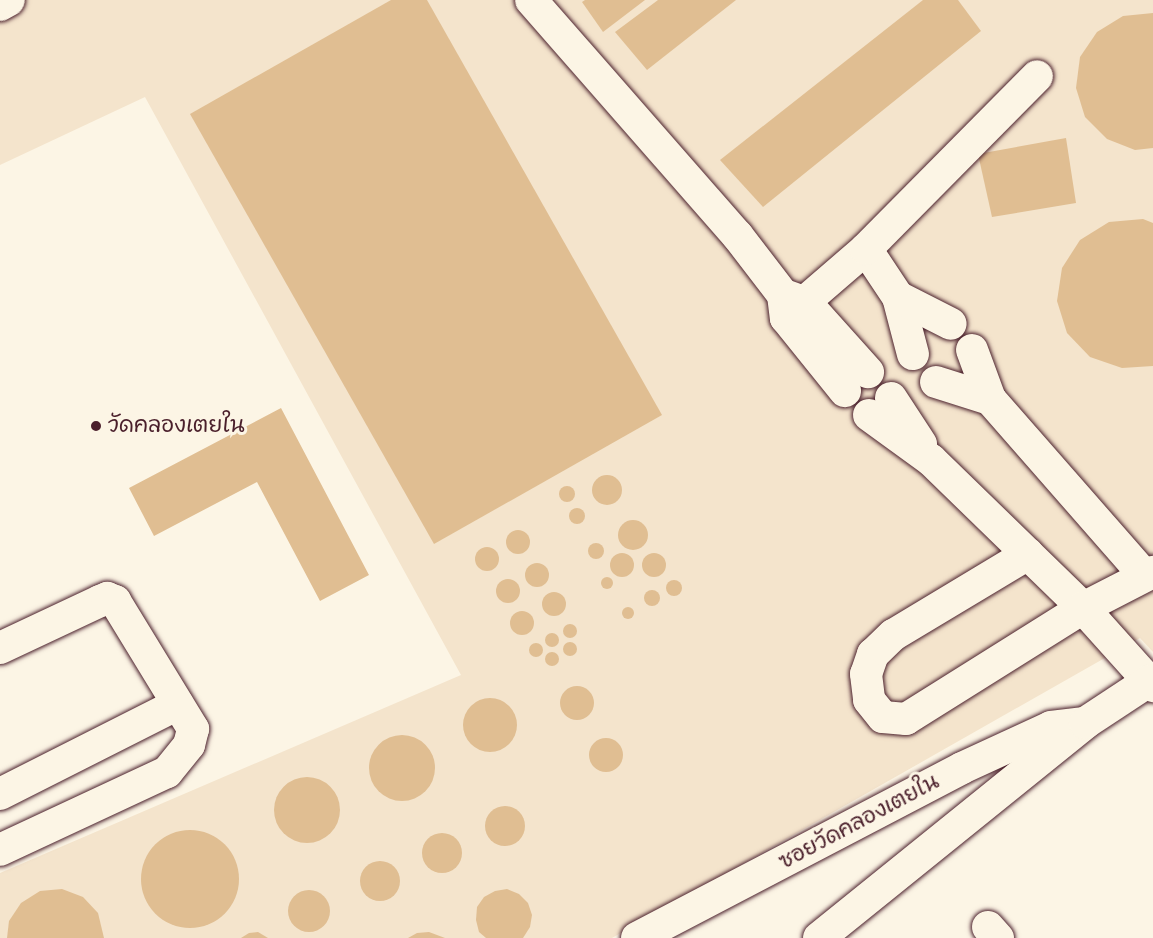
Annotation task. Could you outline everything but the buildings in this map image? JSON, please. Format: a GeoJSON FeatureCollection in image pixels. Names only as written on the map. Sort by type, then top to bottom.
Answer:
{"type":"FeatureCollection","features":[{"type":"Feature","properties":{"kind":"street"},"geometry":{"type":"LineString","coordinates":[[0,5],[9,0]]}},
{"type":"Feature","properties":{"kind":"street"},"geometry":{"type":"LineString","coordinates":[[531,0],[737,235],[792,305],[857,381]]}},
{"type":"Feature","properties":{"kind":"street"},"geometry":{"type":"LineString","coordinates":[[792,305],[866,249],[1037,76]]}},
{"type":"Feature","properties":{"kind":"street"},"geometry":{"type":"LineString","coordinates":[[866,249],[898,297],[913,354]]}},
{"type":"Feature","properties":{"kind":"street"},"geometry":{"type":"LineString","coordinates":[[898,297],[951,324]]}},
{"type":"Feature","properties":{"kind":"street"},"geometry":{"type":"LineString","coordinates":[[972,350],[990,399],[1149,574],[1083,608],[906,719],[883,717],[869,700],[866,674],[873,654],[893,634],[1028,554]]}},
{"type":"Feature","properties":{"kind":"street"},"geometry":{"type":"LineString","coordinates":[[936,382],[990,399]]}},
{"type":"Feature","properties":{"kind":"street"},"geometry":{"type":"LineString","coordinates":[[819,938],[1085,723],[1151,683],[1083,608],[880,407]]}},
{"type":"Feature","properties":{"kind":"street"},"geometry":{"type":"LineString","coordinates":[[0,648],[107,598],[120,607],[193,729],[189,746],[167,772],[9,845],[0,809]]}},
{"type":"Feature","properties":{"kind":"street"},"geometry":{"type":"LineString","coordinates":[[0,794],[178,704]]}},
{"type":"Feature","properties":{"kind":"street","name":"ซอยวัดคลองเตยใน"},"geometry":{"type":"LineString","coordinates":[[638,938],[962,768],[1051,727],[1085,723]]}},
{"type":"Feature","properties":{"kind":"shaded area"},"geometry":{"type":"Polygon","coordinates":[[[0,0],[1153,0],[1153,652],[1140,638],[612,938],[0,938],[0,873],[461,675],[145,97],[0,165],[0,0]]]}},
{"type":"Feature","properties":{"kind":"place","name":"วัดคลองเตยใน"},"geometry":{"type":"Point","coordinates":[96,426]}}]}
